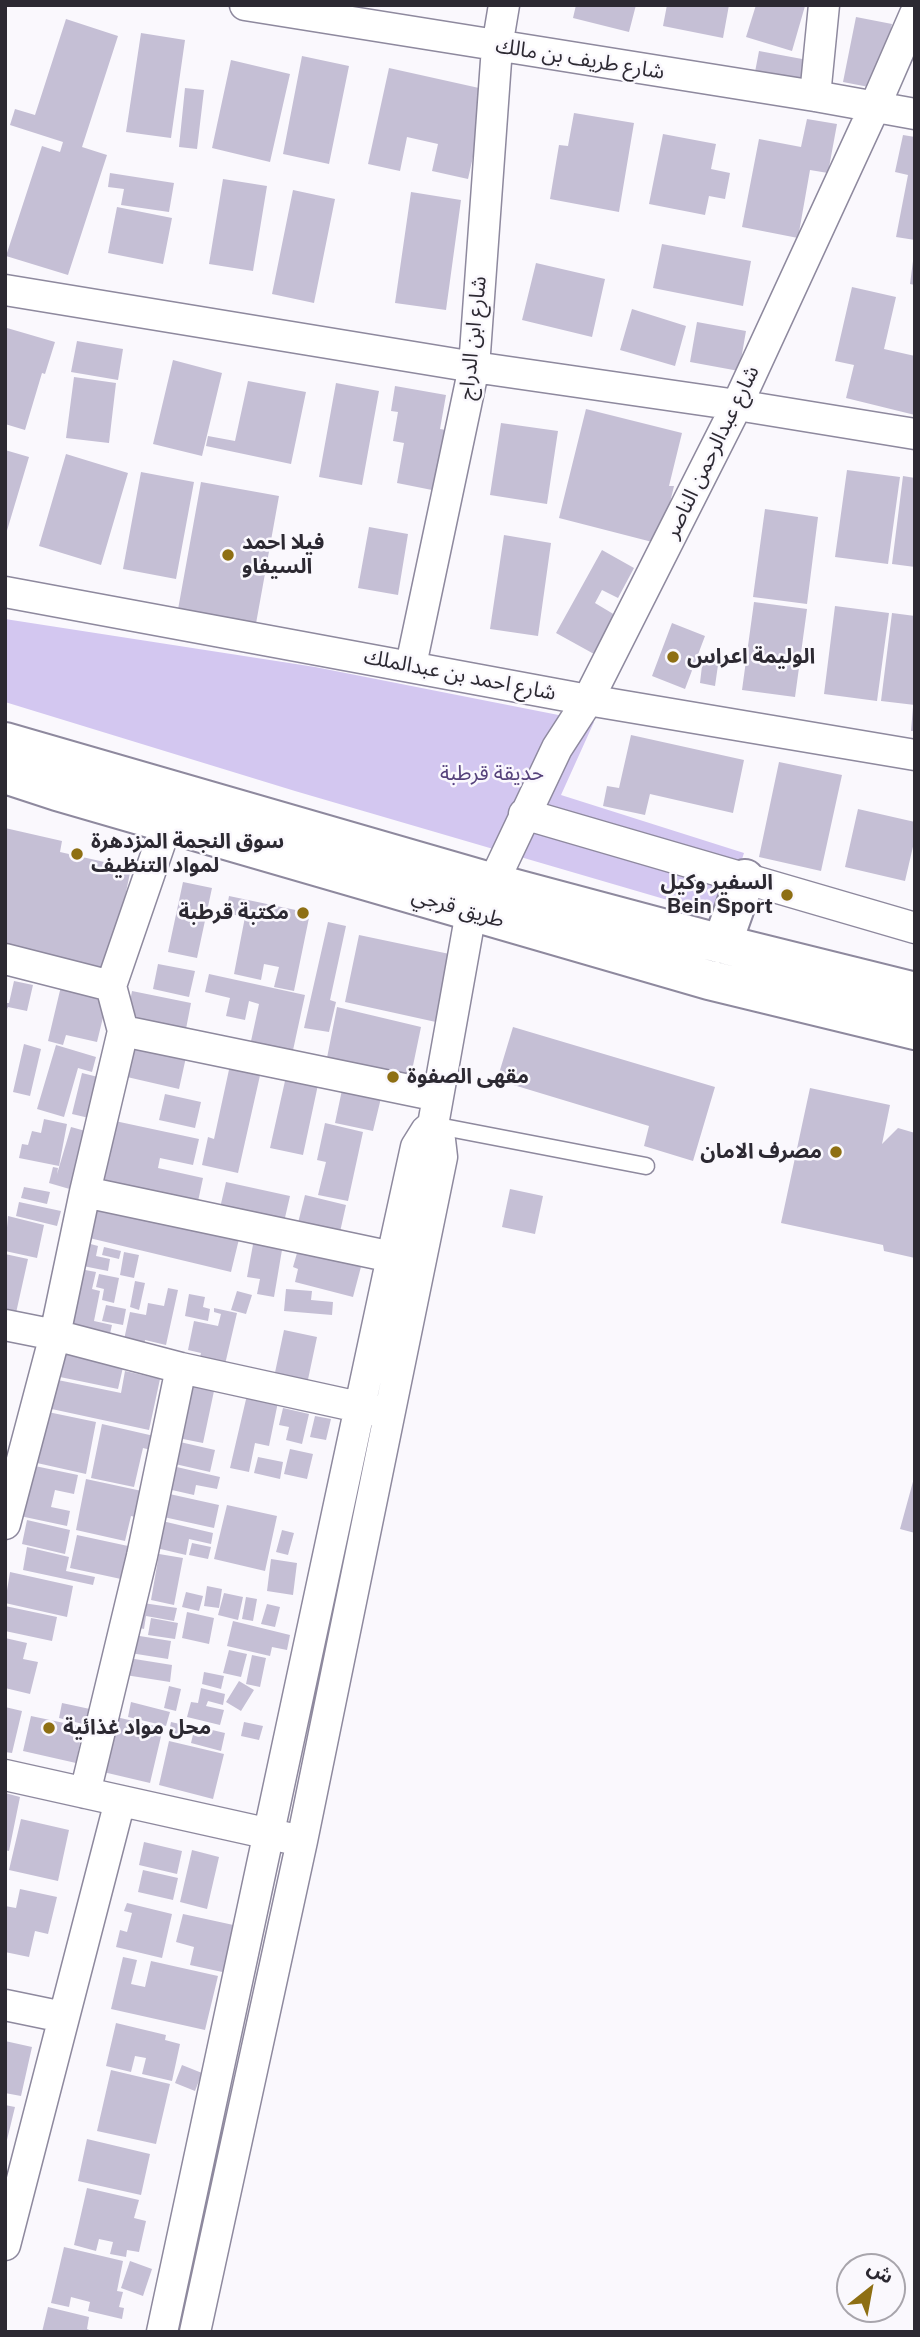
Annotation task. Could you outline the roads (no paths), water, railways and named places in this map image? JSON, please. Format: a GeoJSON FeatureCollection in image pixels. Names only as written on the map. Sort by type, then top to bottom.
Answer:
{"type":"FeatureCollection","features":[{"type":"Feature","properties":{"kind":"highway","name":"طريق قرجي"},"geometry":{"type":"LineString","coordinates":[[5,742],[482,897],[709,979],[915,1030]]}},
{"type":"Feature","properties":{"kind":"highway","name":"طريق قرجي"},"geometry":{"type":"LineString","coordinates":[[5,774],[167,823],[482,897],[722,944],[915,992]]}},
{"type":"Feature","properties":{"kind":"highway"},"geometry":{"type":"LineString","coordinates":[[722,944],[745,879]]}},
{"type":"Feature","properties":{"kind":"street","name":"شارع طريف بن مالك"},"geometry":{"type":"LineString","coordinates":[[245,5],[915,114]]}},
{"type":"Feature","properties":{"kind":"street","name":"شارع ابن الدراج"},"geometry":{"type":"LineString","coordinates":[[411,666],[474,367],[497,47],[504,5]]}},
{"type":"Feature","properties":{"kind":"street"},"geometry":{"type":"LineString","coordinates":[[815,96],[824,5]]}},
{"type":"Feature","properties":{"kind":"street","name":"شارع عبدالرحمن الناصر"},"geometry":{"type":"LineString","coordinates":[[436,1111],[482,897],[557,748],[588,700],[737,405],[915,14]]}},
{"type":"Feature","properties":{"kind":"street"},"geometry":{"type":"LineString","coordinates":[[5,290],[474,367],[915,434]]}},
{"type":"Feature","properties":{"kind":"street","name":"شارع احمد بن عبدالملك"},"geometry":{"type":"LineString","coordinates":[[5,592],[588,700],[915,755]]}},
{"type":"Feature","properties":{"kind":"street"},"geometry":{"type":"LineString","coordinates":[[524,814],[915,928]]}},
{"type":"Feature","properties":{"kind":"street"},"geometry":{"type":"LineString","coordinates":[[5,1524],[12,1476],[55,1335],[123,1031],[111,986],[167,823]]}},
{"type":"Feature","properties":{"kind":"street"},"geometry":{"type":"LineString","coordinates":[[5,959],[111,986]]}},
{"type":"Feature","properties":{"kind":"street"},"geometry":{"type":"LineString","coordinates":[[123,1031],[436,1111]]}},
{"type":"Feature","properties":{"kind":"street"},"geometry":{"type":"LineString","coordinates":[[162,2332],[358,1407],[416,1147],[436,1111]]}},
{"type":"Feature","properties":{"kind":"street"},"geometry":{"type":"LineString","coordinates":[[195,2332],[302,1841],[442,1157],[436,1111]]}},
{"type":"Feature","properties":{"kind":"street"},"geometry":{"type":"LineString","coordinates":[[85,1192],[392,1256]]}},
{"type":"Feature","properties":{"kind":"street"},"geometry":{"type":"LineString","coordinates":[[5,1325],[55,1335],[181,1368],[390,1413]]}},
{"type":"Feature","properties":{"kind":"street"},"geometry":{"type":"LineString","coordinates":[[85,1793],[142,1556],[181,1368]]}},
{"type":"Feature","properties":{"kind":"street"},"geometry":{"type":"LineString","coordinates":[[5,1775],[302,1841]]}},
{"type":"Feature","properties":{"kind":"street"},"geometry":{"type":"LineString","coordinates":[[6,2235],[120,1801]]}},
{"type":"Feature","properties":{"kind":"street"},"geometry":{"type":"LineString","coordinates":[[5,2005],[63,2017]]}},
{"type":"Feature","properties":{"kind":"lane"},"geometry":{"type":"LineString","coordinates":[[436,1111],[646,1166]]}},
{"type":"Feature","properties":{"kind":"place","name":"فيلا احمد السيفاو"},"geometry":{"type":"Point","coordinates":[228,555]}},
{"type":"Feature","properties":{"kind":"place","name":"الوليمة اعراس"},"geometry":{"type":"Point","coordinates":[673,657]}},
{"type":"Feature","properties":{"kind":"place","name":"سوق النجمة المزدهرة لمواد التنظيف"},"geometry":{"type":"Point","coordinates":[77,854]}},
{"type":"Feature","properties":{"kind":"place","name":"السفير وكيل Bein Sport"},"geometry":{"type":"Point","coordinates":[787,895]}},
{"type":"Feature","properties":{"kind":"place","name":"مكتبة قرطبة"},"geometry":{"type":"Point","coordinates":[303,913]}},
{"type":"Feature","properties":{"kind":"place","name":"مقهى الصفوة"},"geometry":{"type":"Point","coordinates":[393,1077]}},
{"type":"Feature","properties":{"kind":"place","name":"مصرف الامان"},"geometry":{"type":"Point","coordinates":[836,1152]}},
{"type":"Feature","properties":{"kind":"place","name":"محل مواد غذائية"},"geometry":{"type":"Point","coordinates":[49,1728]}},
{"type":"Feature","properties":{"kind":"park label","name":"حديقة قرطبة"},"geometry":{"type":"Point","coordinates":[492,774]}}]}
